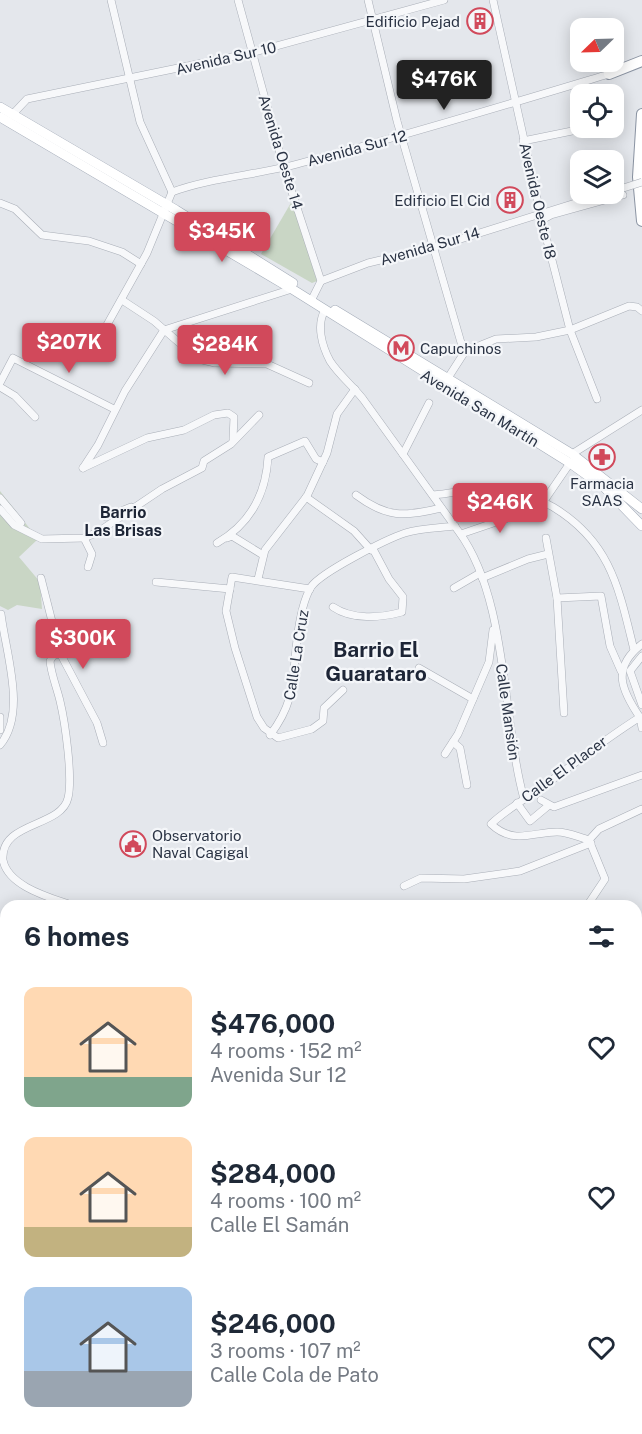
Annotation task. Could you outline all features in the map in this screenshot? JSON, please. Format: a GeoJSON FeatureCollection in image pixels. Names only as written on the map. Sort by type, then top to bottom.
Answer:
{"type":"FeatureCollection","features":[{"type":"Feature","properties":{"kind":"highway"},"geometry":{"type":"LineString","coordinates":[[609,74],[642,61]]}},
{"type":"Feature","properties":{"kind":"highway"},"geometry":{"type":"LineString","coordinates":[[642,114],[638,177],[642,221]]}},
{"type":"Feature","properties":{"kind":"main road","name":"Avenida San Martín"},"geometry":{"type":"LineString","coordinates":[[0,107],[607,479],[640,512]]}},
{"type":"Feature","properties":{"kind":"main road","name":"Avenida San Martín"},"geometry":{"type":"LineString","coordinates":[[0,117],[166,210],[292,289],[312,299],[324,310],[446,381]]}},
{"type":"Feature","properties":{"kind":"main road","name":"Avenida San Martín"},"geometry":{"type":"LineString","coordinates":[[571,458],[642,526]]}},
{"type":"Feature","properties":{"kind":"main road"},"geometry":{"type":"LineString","coordinates":[[609,492],[640,512]]}},
{"type":"Feature","properties":{"kind":"street"},"geometry":{"type":"LineString","coordinates":[[38,358],[89,354],[141,264],[172,192],[140,122],[111,0]]}},
{"type":"Feature","properties":{"kind":"street","name":"Avenida Oeste 14"},"geometry":{"type":"LineString","coordinates":[[238,0],[284,168],[321,281]]}},
{"type":"Feature","properties":{"kind":"street"},"geometry":{"type":"LineString","coordinates":[[368,0],[371,20],[402,136],[464,353]]}},
{"type":"Feature","properties":{"kind":"street","name":"Avenida Sur 10"},"geometry":{"type":"LineString","coordinates":[[12,115],[27,99],[131,80],[251,53],[444,0]]}},
{"type":"Feature","properties":{"kind":"street","name":"Avenida Oeste 18"},"geometry":{"type":"LineString","coordinates":[[493,0],[523,141],[570,330],[597,399]]}},
{"type":"Feature","properties":{"kind":"street","name":"Avenida Sur 12"},"geometry":{"type":"LineString","coordinates":[[172,192],[223,178],[284,168],[402,136],[609,74]]}},
{"type":"Feature","properties":{"kind":"street"},"geometry":{"type":"LineString","coordinates":[[523,141],[570,131]]}},
{"type":"Feature","properties":{"kind":"street"},"geometry":{"type":"LineString","coordinates":[[624,188],[642,182]]}},
{"type":"Feature","properties":{"kind":"street"},"geometry":{"type":"LineString","coordinates":[[0,203],[15,209],[42,235],[89,241],[122,252],[141,264]]}},
{"type":"Feature","properties":{"kind":"street"},"geometry":{"type":"LineString","coordinates":[[541,216],[553,208],[570,203]]}},
{"type":"Feature","properties":{"kind":"street"},"geometry":{"type":"LineString","coordinates":[[541,216],[591,204]]}},
{"type":"Feature","properties":{"kind":"street","name":"Avenida Sur 14"},"geometry":{"type":"LineString","coordinates":[[321,281],[368,263],[435,247],[541,216]]}},
{"type":"Feature","properties":{"kind":"street"},"geometry":{"type":"LineString","coordinates":[[312,299],[321,281]]}},
{"type":"Feature","properties":{"kind":"street"},"geometry":{"type":"LineString","coordinates":[[233,439],[234,417],[223,414],[184,430],[147,438],[82,468],[98,445],[114,409],[164,330],[292,289]]}},
{"type":"Feature","properties":{"kind":"street"},"geometry":{"type":"LineString","coordinates":[[122,300],[164,330],[198,359],[215,363],[267,364],[309,383]]}},
{"type":"Feature","properties":{"kind":"street"},"geometry":{"type":"LineString","coordinates":[[446,381],[464,353],[496,339],[536,337],[570,330],[628,306],[637,307],[642,311]]}},
{"type":"Feature","properties":{"kind":"street","name":"Calle Mansión"},"geometry":{"type":"LineString","coordinates":[[324,310],[319,319],[324,347],[332,363],[355,389],[461,534],[481,575],[494,625],[506,690],[515,766],[524,799]]}},
{"type":"Feature","properties":{"kind":"street"},"geometry":{"type":"LineString","coordinates":[[35,417],[15,396],[0,385],[14,358],[114,409]]}},
{"type":"Feature","properties":{"kind":"street"},"geometry":{"type":"LineString","coordinates":[[258,579],[263,555],[306,497],[323,462],[337,414],[355,389]]}},
{"type":"Feature","properties":{"kind":"street"},"geometry":{"type":"LineString","coordinates":[[403,454],[429,403]]}},
{"type":"Feature","properties":{"kind":"street"},"geometry":{"type":"LineString","coordinates":[[544,501],[571,458],[642,410]]}},
{"type":"Feature","properties":{"kind":"street"},"geometry":{"type":"LineString","coordinates":[[0,509],[14,525],[42,539],[84,538],[98,532],[140,504],[202,468],[204,461],[231,444],[233,439],[259,415]]}},
{"type":"Feature","properties":{"kind":"street"},"geometry":{"type":"LineString","coordinates":[[263,555],[232,536],[219,542],[239,528],[250,513],[265,486],[267,457],[305,441],[316,459],[323,462]]}},
{"type":"Feature","properties":{"kind":"street"},"geometry":{"type":"LineString","coordinates":[[433,495],[499,488],[544,501],[576,523],[600,548],[609,562],[634,650]]}},
{"type":"Feature","properties":{"kind":"street"},"geometry":{"type":"LineString","coordinates":[[356,495],[373,507],[399,515],[441,508]]}},
{"type":"Feature","properties":{"kind":"street"},"geometry":{"type":"LineString","coordinates":[[306,497],[354,531],[372,549],[389,579],[403,597],[402,612],[384,617],[344,614],[333,607]]}},
{"type":"Feature","properties":{"kind":"street"},"geometry":{"type":"LineString","coordinates":[[0,498],[21,523]]}},
{"type":"Feature","properties":{"kind":"street"},"geometry":{"type":"LineString","coordinates":[[106,517],[140,504]]}},
{"type":"Feature","properties":{"kind":"street"},"geometry":{"type":"LineString","coordinates":[[461,534],[531,510]]}},
{"type":"Feature","properties":{"kind":"street","name":"Calle La Cruz"},"geometry":{"type":"LineString","coordinates":[[270,735],[285,715],[294,686],[299,628],[310,589],[331,570],[406,532],[455,526]]}},
{"type":"Feature","properties":{"kind":"street"},"geometry":{"type":"LineString","coordinates":[[84,538],[92,554],[88,567]]}},
{"type":"Feature","properties":{"kind":"street"},"geometry":{"type":"LineString","coordinates":[[546,538],[557,598],[564,713]]}},
{"type":"Feature","properties":{"kind":"street"},"geometry":{"type":"LineString","coordinates":[[454,588],[481,575],[548,554]]}},
{"type":"Feature","properties":{"kind":"street"},"geometry":{"type":"LineString","coordinates":[[310,589],[258,579],[232,577],[226,611],[257,717],[270,735],[286,738],[312,729],[323,721],[324,708],[343,690]]}},
{"type":"Feature","properties":{"kind":"street"},"geometry":{"type":"LineString","coordinates":[[41,578],[60,653],[97,723],[103,743]]}},
{"type":"Feature","properties":{"kind":"street"},"geometry":{"type":"LineString","coordinates":[[156,582],[230,589]]}},
{"type":"Feature","properties":{"kind":"street"},"geometry":{"type":"LineString","coordinates":[[557,598],[601,596],[610,646],[621,671],[627,693],[641,719],[642,728]]}},
{"type":"Feature","properties":{"kind":"street"},"geometry":{"type":"LineString","coordinates":[[0,745],[11,732],[15,711],[1,614]]}},
{"type":"Feature","properties":{"kind":"street"},"geometry":{"type":"LineString","coordinates":[[445,754],[453,742],[489,663],[494,625]]}},
{"type":"Feature","properties":{"kind":"street"},"geometry":{"type":"LineString","coordinates":[[621,671],[626,658],[642,644]]}},
{"type":"Feature","properties":{"kind":"street"},"geometry":{"type":"LineString","coordinates":[[60,653],[53,656],[50,661],[63,716],[69,784],[68,800],[57,813],[13,836],[6,844],[3,855],[5,867],[14,878],[60,900]]}},
{"type":"Feature","properties":{"kind":"street"},"geometry":{"type":"LineString","coordinates":[[642,656],[630,671],[642,705]]}},
{"type":"Feature","properties":{"kind":"street"},"geometry":{"type":"LineString","coordinates":[[418,668],[473,699]]}},
{"type":"Feature","properties":{"kind":"street"},"geometry":{"type":"LineString","coordinates":[[0,717],[0,730]]}},
{"type":"Feature","properties":{"kind":"street","name":"Calle El Placer"},"geometry":{"type":"LineString","coordinates":[[590,842],[559,832],[524,837],[501,833],[491,824],[590,749],[641,719]]}},
{"type":"Feature","properties":{"kind":"street"},"geometry":{"type":"LineString","coordinates":[[453,742],[460,748],[467,785]]}},
{"type":"Feature","properties":{"kind":"street"},"geometry":{"type":"LineString","coordinates":[[517,803],[530,821],[548,806],[559,806],[642,775]]}},
{"type":"Feature","properties":{"kind":"street"},"geometry":{"type":"LineString","coordinates":[[541,800],[548,806]]}},
{"type":"Feature","properties":{"kind":"street"},"geometry":{"type":"LineString","coordinates":[[404,886],[421,878],[464,879],[520,871],[590,842],[599,829],[642,809]]}},
{"type":"Feature","properties":{"kind":"street"},"geometry":{"type":"LineString","coordinates":[[590,842],[605,879],[591,900]]}},
{"type":"Feature","properties":{"kind":"green space"},"geometry":{"type":"Polygon","coordinates":[[[292,201],[317,281],[312,283],[261,254],[292,201]]]}},
{"type":"Feature","properties":{"kind":"green space"},"geometry":{"type":"Polygon","coordinates":[[[0,491],[38,539],[19,557],[40,582],[42,609],[17,605],[8,610],[0,606],[0,491]]]}},
{"type":"Feature","properties":{"kind":"place","name":"Edificio Pejad"},"geometry":{"type":"Point","coordinates":[480,21]}},
{"type":"Feature","properties":{"kind":"place","name":"Edificio El Cid"},"geometry":{"type":"Point","coordinates":[510,200]}},
{"type":"Feature","properties":{"kind":"place","name":"Capuchinos"},"geometry":{"type":"Point","coordinates":[401,348]}},
{"type":"Feature","properties":{"kind":"place","name":"Farmacia SAAS"},"geometry":{"type":"Point","coordinates":[602,457]}},
{"type":"Feature","properties":{"kind":"place","name":"Observatorio Naval Cagigal"},"geometry":{"type":"Point","coordinates":[133,844]}},
{"type":"Feature","properties":{"kind":"district","name":"Barrio Las Brisas"},"geometry":{"type":"Point","coordinates":[123,521]}},
{"type":"Feature","properties":{"kind":"district","name":"Barrio El Guarataro"},"geometry":{"type":"Point","coordinates":[376,661]}}]}
